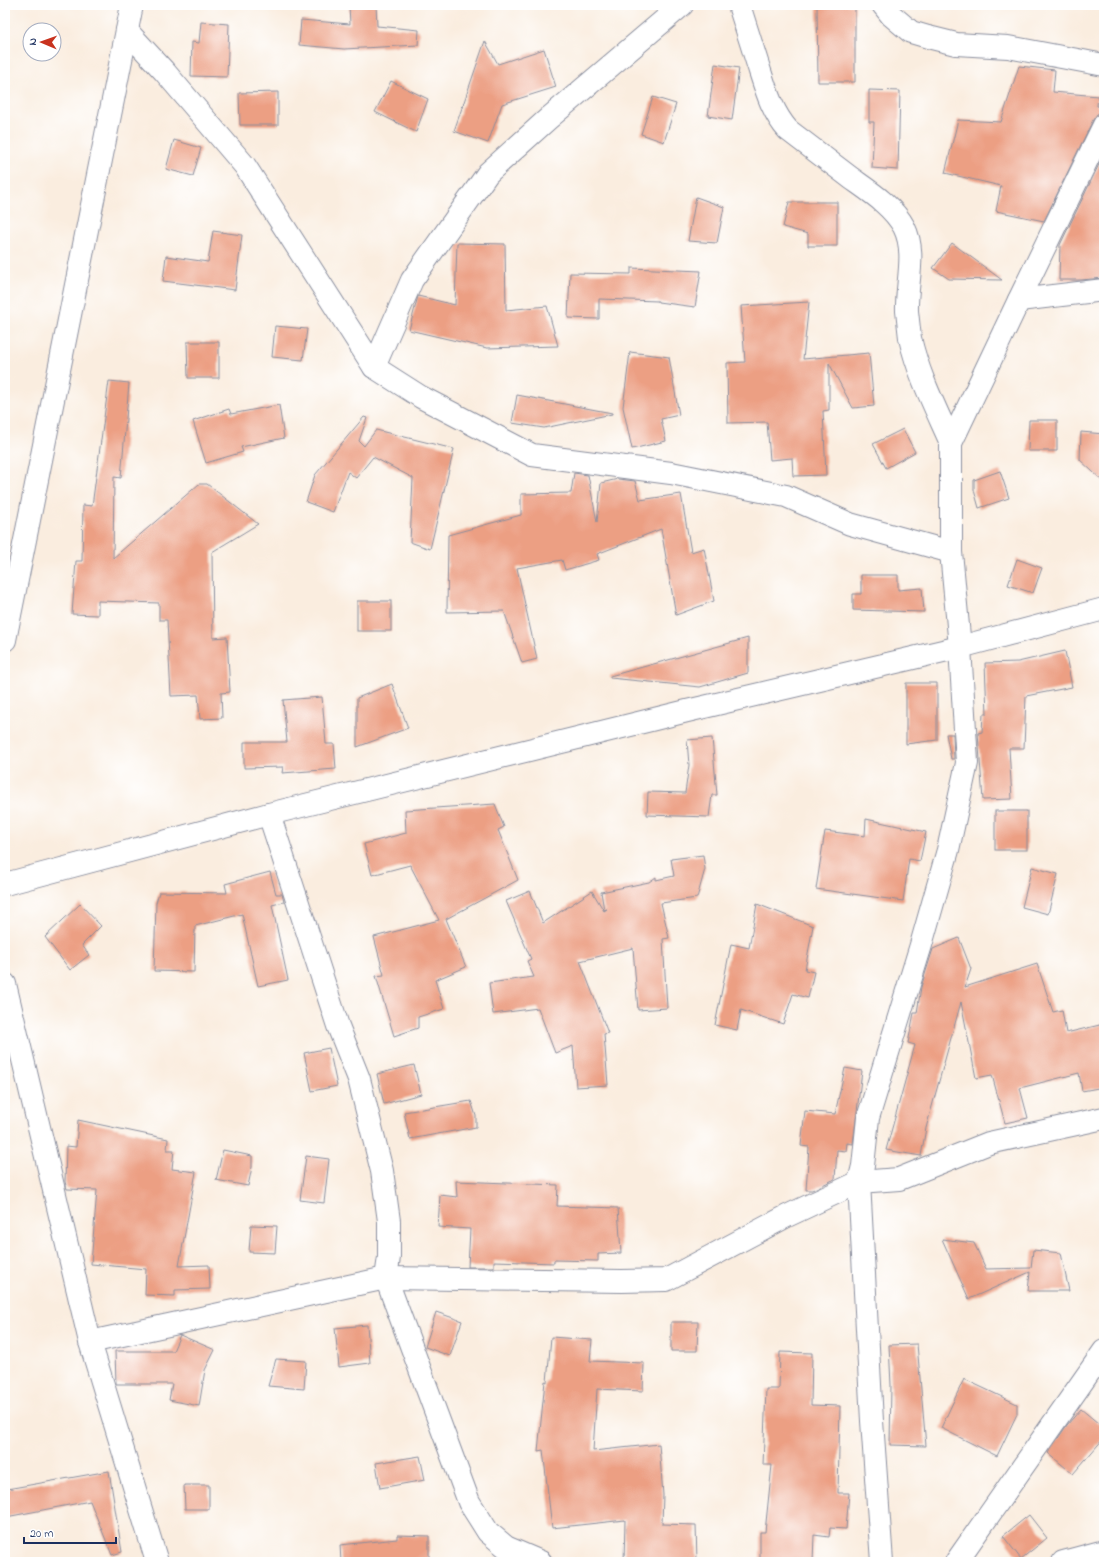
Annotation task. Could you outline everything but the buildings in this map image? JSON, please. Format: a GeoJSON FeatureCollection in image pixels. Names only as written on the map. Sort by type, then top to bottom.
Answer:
{"type":"FeatureCollection","features":[{"type":"Feature","properties":{"kind":"street"},"geometry":{"type":"LineString","coordinates":[[5,640],[132,5]]}},
{"type":"Feature","properties":{"kind":"street"},"geometry":{"type":"LineString","coordinates":[[374,367],[412,280],[488,173],[549,118],[682,5]]}},
{"type":"Feature","properties":{"kind":"street"},"geometry":{"type":"LineString","coordinates":[[740,5],[766,91],[781,122],[788,130],[878,198],[894,213],[904,226],[911,255],[907,310],[910,338],[916,358],[951,443],[951,552],[960,647],[967,763],[946,858],[868,1118],[859,1182],[872,1421],[882,1562]]}},
{"type":"Feature","properties":{"kind":"street"},"geometry":{"type":"LineString","coordinates":[[883,5],[891,15],[911,32],[928,37],[956,44],[1008,47],[1104,65]]}},
{"type":"Feature","properties":{"kind":"street"},"geometry":{"type":"LineString","coordinates":[[127,31],[164,71],[245,166],[374,367],[421,397],[532,455],[671,474],[786,496],[850,524],[951,552]]}},
{"type":"Feature","properties":{"kind":"street"},"geometry":{"type":"LineString","coordinates":[[951,443],[1018,300],[1104,126]]}},
{"type":"Feature","properties":{"kind":"street"},"geometry":{"type":"LineString","coordinates":[[1018,300],[1104,290]]}},
{"type":"Feature","properties":{"kind":"street"},"geometry":{"type":"LineString","coordinates":[[5,884],[269,814],[679,713],[960,647],[1104,609]]}},
{"type":"Feature","properties":{"kind":"street"},"geometry":{"type":"LineString","coordinates":[[269,814],[338,1026],[361,1087],[382,1171],[389,1221],[389,1257],[386,1278],[469,1502],[488,1532],[506,1547],[541,1562]]}},
{"type":"Feature","properties":{"kind":"street"},"geometry":{"type":"LineString","coordinates":[[5,984],[90,1342],[157,1562]]}},
{"type":"Feature","properties":{"kind":"street"},"geometry":{"type":"LineString","coordinates":[[90,1342],[386,1278],[622,1281],[666,1280],[787,1216],[859,1182],[899,1179],[989,1143],[1104,1118]]}},
{"type":"Feature","properties":{"kind":"street"},"geometry":{"type":"LineString","coordinates":[[956,1562],[1104,1351]]}},
{"type":"Feature","properties":{"kind":"street"},"geometry":{"type":"LineString","coordinates":[[1063,1562],[1104,1551]]}}]}
